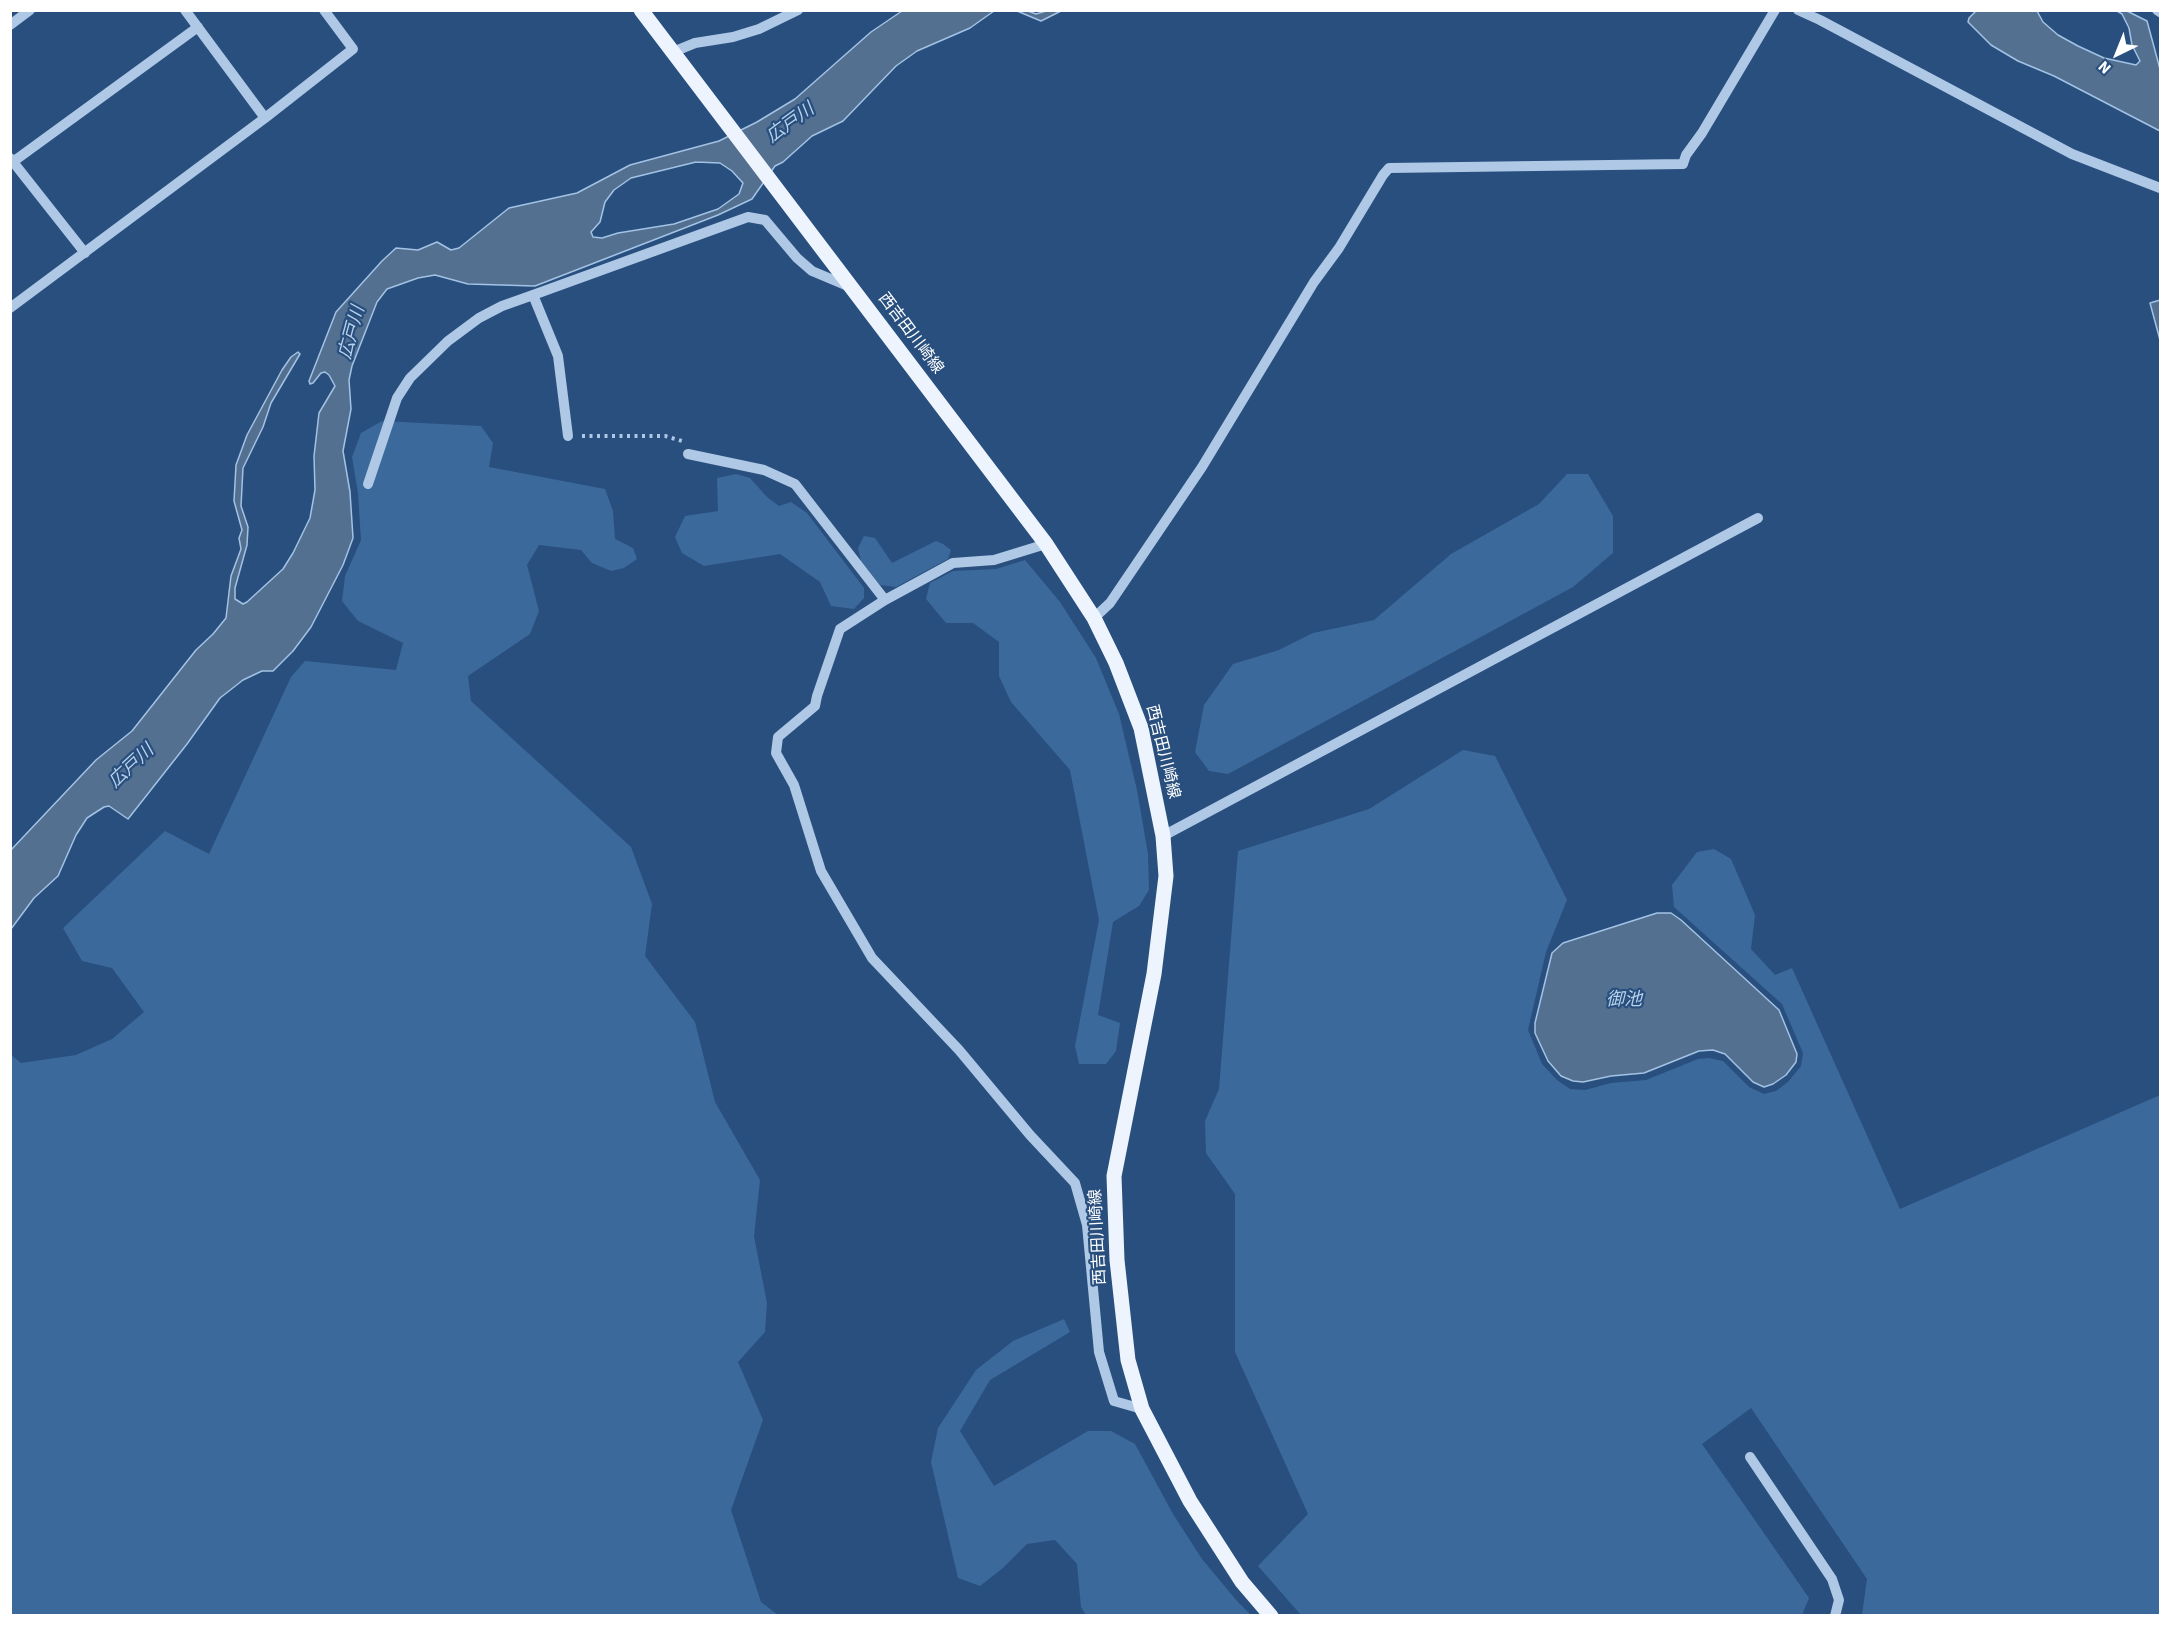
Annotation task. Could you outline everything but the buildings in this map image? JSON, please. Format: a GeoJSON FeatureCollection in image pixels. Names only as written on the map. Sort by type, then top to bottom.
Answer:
{"type":"FeatureCollection","features":[{"type":"Feature","properties":{"kind":"main road","name":"西吉田川崎線"},"geometry":{"type":"LineString","coordinates":[[641,10],[1046,544],[1094,618],[1116,663],[1141,728],[1163,836],[1166,876],[1154,974],[1114,1176],[1117,1260],[1128,1360],[1142,1409],[1190,1501],[1242,1582],[1272,1616]]}},
{"type":"Feature","properties":{"kind":"street"},"geometry":{"type":"LineString","coordinates":[[10,25],[30,10]]}},
{"type":"Feature","properties":{"kind":"street"},"geometry":{"type":"LineString","coordinates":[[185,10],[265,118]]}},
{"type":"Feature","properties":{"kind":"street"},"geometry":{"type":"LineString","coordinates":[[10,308],[265,118],[353,49],[324,10]]}},
{"type":"Feature","properties":{"kind":"street"},"geometry":{"type":"LineString","coordinates":[[673,52],[695,43],[733,37],[759,29],[798,10]]}},
{"type":"Feature","properties":{"kind":"street"},"geometry":{"type":"LineString","coordinates":[[1094,618],[1110,603],[1202,467],[1314,282],[1339,248],[1389,168],[1683,164],[1686,155],[1702,133],[1775,10]]}},
{"type":"Feature","properties":{"kind":"street"},"geometry":{"type":"LineString","coordinates":[[1798,10],[2072,154],[2160,188]]}},
{"type":"Feature","properties":{"kind":"street"},"geometry":{"type":"LineString","coordinates":[[85,253],[11,161],[198,27]]}},
{"type":"Feature","properties":{"kind":"street"},"geometry":{"type":"LineString","coordinates":[[368,484],[397,398],[410,378],[448,341],[479,318],[502,306],[748,217],[765,220],[797,258],[812,271],[851,287]]}},
{"type":"Feature","properties":{"kind":"street"},"geometry":{"type":"LineString","coordinates":[[533,296],[558,356],[568,436]]}},
{"type":"Feature","properties":{"kind":"street"},"geometry":{"type":"LineString","coordinates":[[688,454],[764,470],[795,484],[885,600]]}},
{"type":"Feature","properties":{"kind":"street"},"geometry":{"type":"LineString","coordinates":[[1163,836],[1758,518]]}},
{"type":"Feature","properties":{"kind":"street"},"geometry":{"type":"LineString","coordinates":[[1046,544],[994,560],[953,563],[885,600],[840,629],[817,696],[816,706],[778,737],[776,753],[794,785],[821,871],[872,958],[959,1050],[1030,1135],[1075,1183],[1087,1225],[1100,1352],[1114,1401],[1142,1409]]}},
{"type":"Feature","properties":{"kind":"street"},"geometry":{"type":"LineString","coordinates":[[1750,1457],[1832,1579],[1839,1600],[1835,1616]]}},
{"type":"Feature","properties":{"kind":"path"},"geometry":{"type":"LineString","coordinates":[[568,436],[665,436],[685,442],[688,454]]}},
{"type":"Feature","properties":{"kind":"shaded area"},"geometry":{"type":"Polygon","coordinates":[[[382,421],[481,426],[493,443],[489,467],[605,489],[613,511],[615,539],[633,548],[637,559],[624,568],[611,571],[592,563],[581,550],[539,545],[527,565],[539,611],[530,634],[468,676],[471,701],[631,847],[652,904],[645,956],[695,1022],[715,1102],[760,1180],[754,1236],[767,1303],[765,1332],[738,1362],[763,1420],[731,1510],[761,1602],[778,1615],[11,1615],[10,1054],[21,1063],[76,1055],[112,1039],[144,1012],[112,968],[82,961],[63,928],[165,831],[209,854],[291,677],[305,661],[396,670],[403,643],[358,621],[342,601],[345,576],[361,540],[358,493],[352,457],[361,433],[382,421]]]}},
{"type":"Feature","properties":{"kind":"shaded area"},"geometry":{"type":"Polygon","coordinates":[[[736,474],[750,478],[767,497],[779,506],[791,502],[807,513],[864,588],[864,598],[854,609],[831,606],[820,582],[780,554],[704,566],[682,553],[675,537],[685,516],[718,511],[717,478],[736,474]]]}},
{"type":"Feature","properties":{"kind":"shaded area"},"geometry":{"type":"Polygon","coordinates":[[[1567,474],[1588,474],[1613,516],[1613,553],[1573,587],[1228,774],[1209,771],[1195,752],[1204,705],[1233,664],[1279,650],[1313,633],[1374,620],[1451,554],[1539,504],[1567,474]]]}},
{"type":"Feature","properties":{"kind":"shaded area"},"geometry":{"type":"Polygon","coordinates":[[[864,536],[875,538],[892,563],[936,541],[951,550],[948,559],[896,587],[880,585],[861,561],[858,548],[864,536]]]}},
{"type":"Feature","properties":{"kind":"shaded area"},"geometry":{"type":"Polygon","coordinates":[[[1025,560],[1060,602],[1096,658],[1119,714],[1137,790],[1148,854],[1149,890],[1139,906],[1113,922],[1098,1015],[1120,1023],[1116,1051],[1106,1064],[1079,1064],[1075,1046],[1099,920],[1070,770],[1011,702],[999,676],[999,642],[973,623],[946,623],[926,599],[930,583],[953,571],[996,569],[1025,560]]]}},
{"type":"Feature","properties":{"kind":"shaded area"},"geometry":{"type":"Polygon","coordinates":[[[1463,750],[1495,756],[1567,900],[1546,952],[1528,1030],[1542,1064],[1557,1080],[1570,1089],[1585,1090],[1611,1083],[1646,1080],[1698,1059],[1709,1058],[1723,1061],[1749,1087],[1764,1094],[1776,1091],[1788,1082],[1801,1066],[1803,1053],[1782,1004],[1674,907],[1672,885],[1697,852],[1714,849],[1731,859],[1755,915],[1751,949],[1775,975],[1792,968],[1900,1209],[2160,1095],[2160,1615],[1862,1615],[1867,1579],[1751,1408],[1702,1444],[1809,1598],[1802,1615],[1301,1615],[1258,1566],[1308,1514],[1235,1352],[1235,1194],[1206,1153],[1205,1121],[1219,1089],[1238,851],[1369,809],[1463,750]]]}},
{"type":"Feature","properties":{"kind":"shaded area"},"geometry":{"type":"Polygon","coordinates":[[[1064,1319],[1070,1332],[990,1380],[960,1431],[994,1486],[1088,1431],[1111,1431],[1135,1444],[1173,1514],[1202,1559],[1251,1615],[1086,1615],[1081,1607],[1077,1564],[1055,1540],[1027,1544],[1003,1568],[980,1586],[958,1578],[931,1462],[938,1428],[976,1370],[1013,1341],[1064,1319]]]}},
{"type":"Feature","properties":{"kind":"water","name":"広戸川"},"geometry":{"type":"Polygon","coordinates":[[[902,11],[994,11],[970,28],[917,51],[896,66],[843,121],[812,136],[783,162],[775,166],[752,199],[718,215],[535,286],[468,284],[435,275],[418,278],[387,289],[377,302],[352,366],[349,380],[351,409],[343,451],[350,492],[353,538],[343,565],[311,627],[293,651],[273,671],[262,671],[243,680],[220,698],[128,819],[109,806],[87,818],[76,835],[58,876],[34,898],[11,929],[10,851],[96,760],[132,731],[196,650],[226,618],[231,576],[241,549],[239,538],[242,530],[234,501],[236,465],[247,435],[282,370],[291,357],[298,352],[300,354],[271,403],[263,427],[243,468],[241,506],[248,527],[247,545],[235,588],[235,599],[243,604],[247,602],[283,569],[293,553],[310,518],[315,490],[314,456],[319,413],[335,386],[325,372],[321,373],[313,383],[310,384],[309,381],[336,312],[382,261],[396,248],[418,250],[437,242],[451,250],[459,248],[509,208],[577,193],[630,165],[719,141],[795,99],[871,32],[902,11]],[[696,162],[631,178],[614,190],[605,202],[600,222],[591,232],[593,237],[602,238],[618,233],[674,224],[718,209],[739,194],[743,183],[732,171],[720,163],[696,162]]]}},
{"type":"Feature","properties":{"kind":"water"},"geometry":{"type":"Polygon","coordinates":[[[1017,11],[1036,14],[1061,11],[1041,21],[1017,11]]]}},
{"type":"Feature","properties":{"kind":"water"},"geometry":{"type":"Polygon","coordinates":[[[1976,11],[2037,11],[2043,22],[2058,35],[2078,46],[2104,58],[2136,65],[2140,61],[2132,45],[2129,28],[2122,14],[2117,11],[2127,11],[2147,21],[2160,69],[2160,131],[2054,76],[2018,61],[1991,45],[1968,22],[1976,11]]]}},
{"type":"Feature","properties":{"kind":"water"},"geometry":{"type":"Polygon","coordinates":[[[2160,300],[2160,340],[2150,303],[2160,300]]]}},
{"type":"Feature","properties":{"kind":"water","name":"御池"},"geometry":{"type":"Polygon","coordinates":[[[1657,913],[1671,913],[1681,920],[1779,1010],[1797,1054],[1796,1062],[1786,1075],[1764,1087],[1753,1082],[1725,1054],[1713,1050],[1699,1051],[1644,1073],[1611,1076],[1583,1082],[1561,1076],[1548,1061],[1535,1033],[1535,1023],[1552,953],[1563,943],[1657,913]]]}}]}
